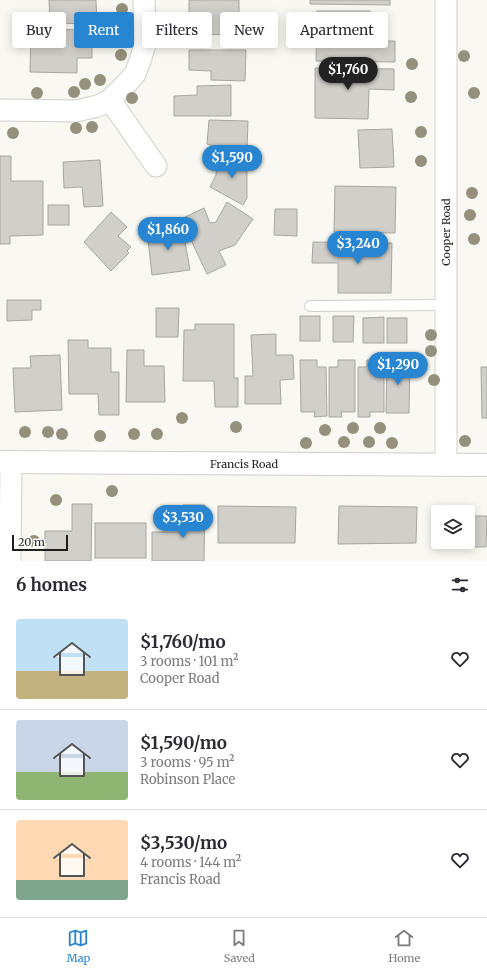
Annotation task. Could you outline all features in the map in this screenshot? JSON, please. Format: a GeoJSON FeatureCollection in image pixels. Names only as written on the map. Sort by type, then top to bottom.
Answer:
{"type":"FeatureCollection","features":[{"type":"Feature","properties":{"kind":"street"},"geometry":{"type":"LineString","coordinates":[[0,110],[76,111],[98,106],[110,100],[135,74],[140,61],[145,44],[144,0]]}},
{"type":"Feature","properties":{"kind":"street","name":"Cooper Road"},"geometry":{"type":"LineString","coordinates":[[446,0],[446,465]]}},
{"type":"Feature","properties":{"kind":"street"},"geometry":{"type":"LineString","coordinates":[[110,100],[156,166]]}},
{"type":"Feature","properties":{"kind":"street"},"geometry":{"type":"LineString","coordinates":[[6,463],[10,561]]}},
{"type":"Feature","properties":{"kind":"street","name":"Francis Road"},"geometry":{"type":"LineString","coordinates":[[6,463],[487,465]]}},
{"type":"Feature","properties":{"kind":"lane"},"geometry":{"type":"LineString","coordinates":[[310,306],[446,306]]}},
{"type":"Feature","properties":{"kind":"building"},"geometry":{"type":"Polygon","coordinates":[[[49,0],[96,0],[96,12],[74,12],[74,24],[66,23],[66,12],[50,12],[49,0]]]}},
{"type":"Feature","properties":{"kind":"building"},"geometry":{"type":"Polygon","coordinates":[[[189,0],[239,0],[239,12],[220,12],[220,35],[212,34],[212,12],[189,12],[189,0]]]}},
{"type":"Feature","properties":{"kind":"building"},"geometry":{"type":"Polygon","coordinates":[[[310,0],[390,0],[390,5],[310,4],[310,0]]]}},
{"type":"Feature","properties":{"kind":"building"},"geometry":{"type":"Polygon","coordinates":[[[317,11],[370,11],[370,12],[317,11]]]}},
{"type":"Feature","properties":{"kind":"building"},"geometry":{"type":"Polygon","coordinates":[[[66,30],[74,30],[74,48],[92,48],[92,58],[77,58],[77,73],[30,72],[31,48],[66,48],[66,30]]]}},
{"type":"Feature","properties":{"kind":"building"},"geometry":{"type":"Polygon","coordinates":[[[388,41],[395,41],[395,62],[316,61],[316,48],[388,48],[388,41]]]}},
{"type":"Feature","properties":{"kind":"building"},"geometry":{"type":"Polygon","coordinates":[[[189,50],[246,50],[245,81],[211,80],[211,71],[189,70],[189,50]]]}},
{"type":"Feature","properties":{"kind":"building"},"geometry":{"type":"Polygon","coordinates":[[[315,68],[394,69],[394,90],[369,89],[368,119],[315,118],[315,68]]]}},
{"type":"Feature","properties":{"kind":"building"},"geometry":{"type":"Polygon","coordinates":[[[231,85],[231,116],[174,116],[174,96],[197,95],[197,86],[231,85]]]}},
{"type":"Feature","properties":{"kind":"building"},"geometry":{"type":"Polygon","coordinates":[[[209,120],[248,121],[247,149],[237,148],[237,156],[211,154],[211,145],[207,144],[209,120]]]}},
{"type":"Feature","properties":{"kind":"building"},"geometry":{"type":"Polygon","coordinates":[[[392,129],[394,167],[360,168],[358,130],[392,129]]]}},
{"type":"Feature","properties":{"kind":"building"},"geometry":{"type":"Polygon","coordinates":[[[0,156],[11,156],[11,181],[43,181],[43,235],[10,236],[10,244],[0,244],[0,156]]]}},
{"type":"Feature","properties":{"kind":"building"},"geometry":{"type":"Polygon","coordinates":[[[217,159],[247,159],[247,198],[243,205],[210,187],[216,175],[217,159]]]}},
{"type":"Feature","properties":{"kind":"building"},"geometry":{"type":"Polygon","coordinates":[[[100,160],[103,206],[84,207],[82,187],[64,188],[63,162],[100,160]]]}},
{"type":"Feature","properties":{"kind":"building"},"geometry":{"type":"Polygon","coordinates":[[[335,186],[396,187],[395,233],[334,232],[335,186]]]}},
{"type":"Feature","properties":{"kind":"building"},"geometry":{"type":"Polygon","coordinates":[[[227,202],[253,219],[235,245],[219,251],[226,265],[207,274],[181,219],[204,208],[210,223],[216,222],[227,202]]]}},
{"type":"Feature","properties":{"kind":"building"},"geometry":{"type":"Polygon","coordinates":[[[48,205],[69,205],[69,225],[48,225],[48,205]]]}},
{"type":"Feature","properties":{"kind":"building"},"geometry":{"type":"Polygon","coordinates":[[[275,209],[297,209],[297,236],[274,235],[275,209]]]}},
{"type":"Feature","properties":{"kind":"building"},"geometry":{"type":"Polygon","coordinates":[[[111,212],[127,227],[118,236],[131,247],[127,251],[129,253],[111,271],[84,242],[111,212]]]}},
{"type":"Feature","properties":{"kind":"building"},"geometry":{"type":"Polygon","coordinates":[[[182,225],[190,270],[152,275],[147,231],[182,225]]]}},
{"type":"Feature","properties":{"kind":"building"},"geometry":{"type":"Polygon","coordinates":[[[313,242],[392,243],[391,293],[338,293],[338,263],[312,263],[313,242]]]}},
{"type":"Feature","properties":{"kind":"building"},"geometry":{"type":"Polygon","coordinates":[[[7,300],[41,300],[41,310],[32,310],[32,320],[7,321],[7,300]]]}},
{"type":"Feature","properties":{"kind":"building"},"geometry":{"type":"Polygon","coordinates":[[[156,308],[179,308],[178,337],[156,337],[156,308]]]}},
{"type":"Feature","properties":{"kind":"building"},"geometry":{"type":"Polygon","coordinates":[[[300,316],[320,316],[320,341],[300,341],[300,316]]]}},
{"type":"Feature","properties":{"kind":"building"},"geometry":{"type":"Polygon","coordinates":[[[333,316],[354,316],[353,342],[333,342],[333,316]]]}},
{"type":"Feature","properties":{"kind":"building"},"geometry":{"type":"Polygon","coordinates":[[[384,317],[384,343],[363,343],[363,318],[384,317]]]}},
{"type":"Feature","properties":{"kind":"building"},"geometry":{"type":"Polygon","coordinates":[[[387,318],[407,318],[407,343],[387,343],[387,318]]]}},
{"type":"Feature","properties":{"kind":"building"},"geometry":{"type":"Polygon","coordinates":[[[195,324],[234,324],[234,378],[238,378],[238,407],[215,407],[214,381],[183,381],[184,330],[195,330],[195,324]]]}},
{"type":"Feature","properties":{"kind":"building"},"geometry":{"type":"Polygon","coordinates":[[[276,334],[276,355],[293,355],[294,379],[280,380],[281,404],[245,404],[245,376],[253,376],[251,335],[276,334]]]}},
{"type":"Feature","properties":{"kind":"building"},"geometry":{"type":"Polygon","coordinates":[[[68,340],[88,340],[88,348],[111,348],[111,372],[119,372],[119,415],[99,415],[98,394],[69,394],[68,340]]]}},
{"type":"Feature","properties":{"kind":"building"},"geometry":{"type":"Polygon","coordinates":[[[127,350],[144,350],[144,366],[164,366],[165,402],[126,402],[127,350]]]}},
{"type":"Feature","properties":{"kind":"building"},"geometry":{"type":"Polygon","coordinates":[[[60,355],[62,410],[15,412],[13,368],[31,368],[30,356],[60,355]]]}},
{"type":"Feature","properties":{"kind":"building"},"geometry":{"type":"Polygon","coordinates":[[[387,359],[410,359],[409,413],[386,413],[387,359]]]}},
{"type":"Feature","properties":{"kind":"building"},"geometry":{"type":"Polygon","coordinates":[[[300,360],[317,360],[317,367],[326,367],[327,416],[314,417],[315,412],[301,412],[300,360]]]}},
{"type":"Feature","properties":{"kind":"building"},"geometry":{"type":"Polygon","coordinates":[[[338,360],[355,360],[355,412],[341,412],[342,417],[329,417],[329,367],[338,367],[338,360]]]}},
{"type":"Feature","properties":{"kind":"building"},"geometry":{"type":"Polygon","coordinates":[[[367,360],[384,360],[384,412],[370,412],[370,417],[358,417],[358,367],[367,367],[367,360]]]}},
{"type":"Feature","properties":{"kind":"building"},"geometry":{"type":"Polygon","coordinates":[[[481,367],[487,367],[487,418],[482,418],[481,367]]]}},
{"type":"Feature","properties":{"kind":"building"},"geometry":{"type":"Polygon","coordinates":[[[72,504],[92,504],[91,561],[45,561],[45,531],[72,531],[72,504]]]}},
{"type":"Feature","properties":{"kind":"building"},"geometry":{"type":"Polygon","coordinates":[[[183,505],[205,505],[204,561],[152,561],[152,532],[183,532],[183,505]]]}},
{"type":"Feature","properties":{"kind":"building"},"geometry":{"type":"Polygon","coordinates":[[[218,506],[296,507],[295,543],[218,543],[218,506]]]}},
{"type":"Feature","properties":{"kind":"building"},"geometry":{"type":"Polygon","coordinates":[[[339,506],[417,507],[416,543],[338,544],[339,506]]]}},
{"type":"Feature","properties":{"kind":"building"},"geometry":{"type":"Polygon","coordinates":[[[475,516],[487,516],[486,547],[475,547],[475,516]]]}},
{"type":"Feature","properties":{"kind":"building"},"geometry":{"type":"Polygon","coordinates":[[[95,523],[146,523],[146,558],[95,558],[95,523]]]}}]}
